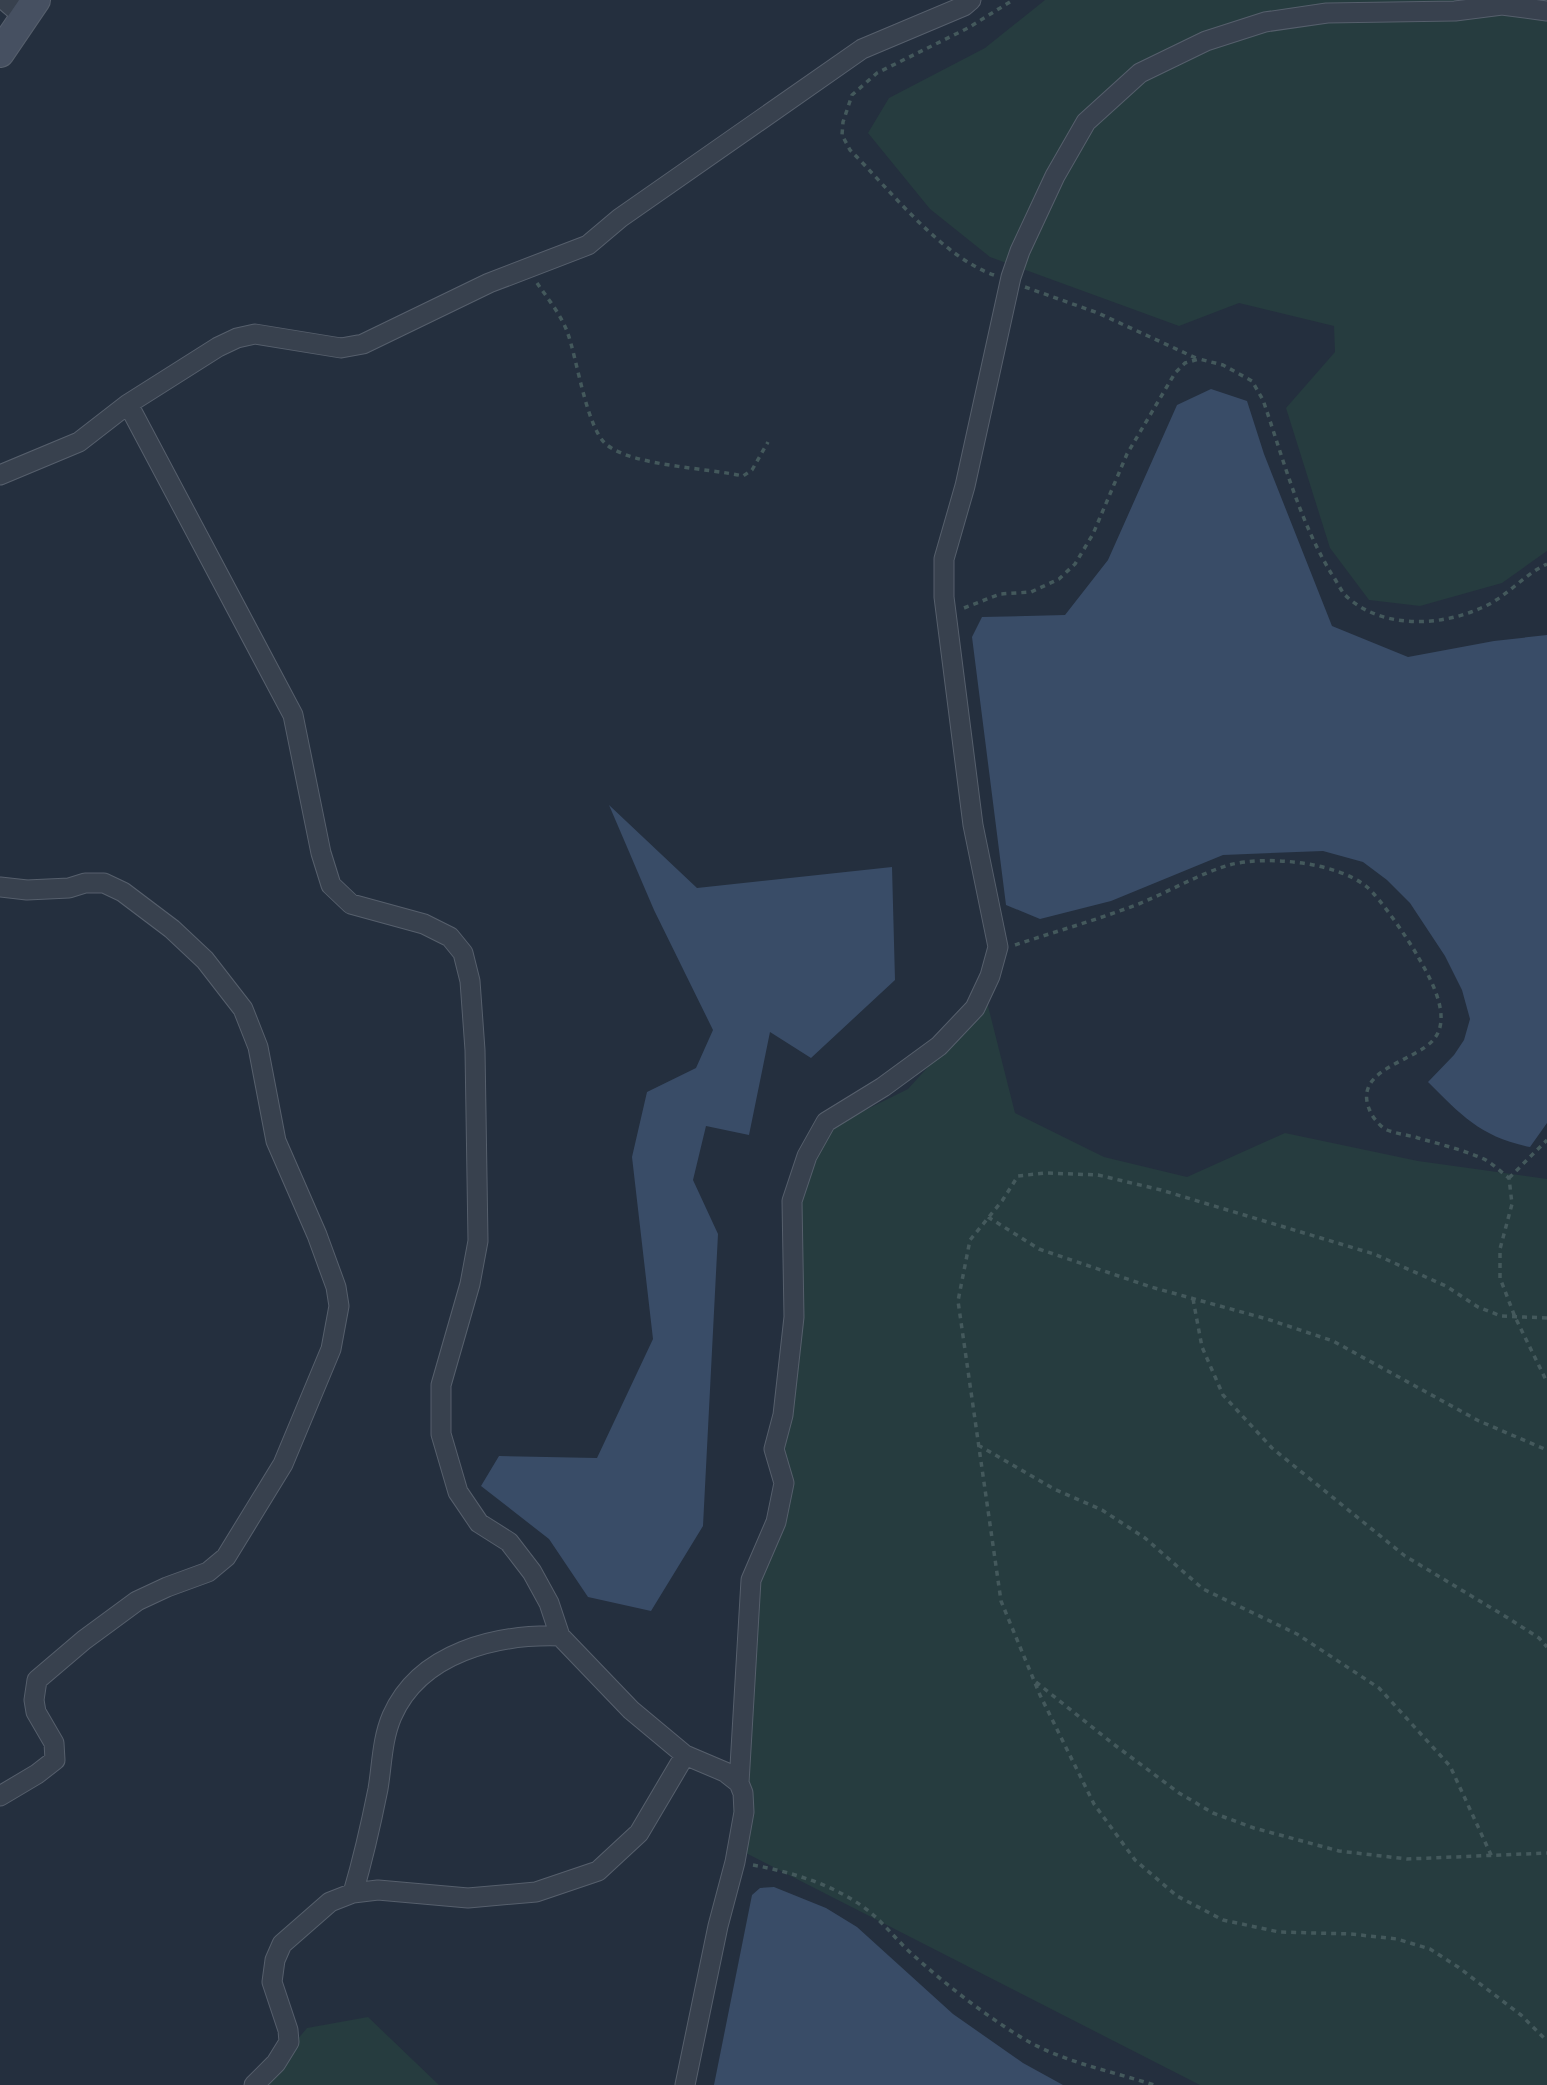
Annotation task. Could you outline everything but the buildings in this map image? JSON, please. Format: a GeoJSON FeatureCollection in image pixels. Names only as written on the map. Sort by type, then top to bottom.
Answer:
{"type":"FeatureCollection","features":[{"type":"Feature","properties":{"kind":"street"},"geometry":{"type":"LineString","coordinates":[[0,53],[30,9],[4,0]]}},
{"type":"Feature","properties":{"kind":"street"},"geometry":{"type":"LineString","coordinates":[[0,475],[79,442],[128,404],[218,347],[237,338],[256,334],[341,348],[363,344],[489,284],[588,245],[631,211],[862,49],[964,6],[971,0]]}},
{"type":"Feature","properties":{"kind":"street"},"geometry":{"type":"LineString","coordinates":[[685,2085],[744,1812],[743,1793],[739,1783],[751,1580],[776,1522],[784,1483],[774,1449],[783,1415],[793,1317],[792,1201],[807,1156],[827,1122],[883,1087],[939,1046],[975,1008],[990,976],[997,951],[973,825],[946,617],[944,559],[965,486],[1010,281],[1020,251],[1055,176],[1086,122],[1140,73],[1206,41],[1265,22],[1327,13],[1455,11],[1502,5],[1547,10]]}},
{"type":"Feature","properties":{"kind":"street"},"geometry":{"type":"LineString","coordinates":[[128,404],[293,715],[321,853],[331,885],[351,904],[424,924],[450,937],[463,953],[470,981],[475,1050],[478,1241],[470,1284],[441,1385],[442,1434],[458,1492],[479,1524],[509,1542],[532,1572],[549,1603],[560,1636],[631,1710],[685,1755],[725,1772],[739,1783]]}},
{"type":"Feature","properties":{"kind":"street"},"geometry":{"type":"LineString","coordinates":[[0,887],[27,890],[104,883],[133,900],[172,929],[205,960],[243,1009],[258,1046],[276,1141],[317,1235],[336,1286],[339,1306],[331,1349],[283,1464],[226,1557],[208,1572],[137,1601],[84,1640],[37,1680],[34,1700],[36,1712],[54,1743],[55,1760],[0,1796]]}},
{"type":"Feature","properties":{"kind":"street"},"geometry":{"type":"LineString","coordinates":[[353,1893],[392,1716],[411,1687],[437,1663],[473,1647],[531,1635],[560,1636]]}},
{"type":"Feature","properties":{"kind":"street"},"geometry":{"type":"LineString","coordinates":[[254,2085],[276,2063],[289,2042],[288,2030],[272,1982],[275,1960],[282,1944],[330,1902],[353,1893],[378,1890],[468,1898],[536,1892],[598,1871],[639,1833],[685,1755]]}},
{"type":"Feature","properties":{"kind":"path"},"geometry":{"type":"LineString","coordinates":[[1013,0],[968,28],[877,73],[852,95],[843,122],[842,135],[850,150],[931,235],[981,271],[1098,313],[1199,359],[1223,365],[1252,381],[1263,400],[1308,530],[1344,594],[1368,612],[1401,622],[1444,619],[1480,609],[1511,591],[1547,564]]}},
{"type":"Feature","properties":{"kind":"path"},"geometry":{"type":"LineString","coordinates":[[527,268],[568,331],[594,426],[606,445],[626,454],[672,466],[743,475],[752,470],[768,442]]}},
{"type":"Feature","properties":{"kind":"path"},"geometry":{"type":"LineString","coordinates":[[946,617],[1000,594],[1031,592],[1059,579],[1075,564],[1093,534],[1127,454],[1154,405],[1175,373],[1185,363],[1199,359]]}},
{"type":"Feature","properties":{"kind":"path"},"geometry":{"type":"LineString","coordinates":[[997,951],[1140,903],[1231,865],[1299,861],[1338,872],[1367,887],[1410,943],[1435,988],[1441,1018],[1435,1038],[1418,1052],[1379,1073],[1369,1087],[1368,1101],[1373,1116],[1385,1129],[1452,1147],[1486,1160],[1509,1178],[1512,1204],[1500,1249],[1500,1279],[1515,1317],[1547,1382]]}},
{"type":"Feature","properties":{"kind":"path"},"geometry":{"type":"LineString","coordinates":[[1509,1178],[1547,1140]]}},
{"type":"Feature","properties":{"kind":"path"},"geometry":{"type":"LineString","coordinates":[[1547,1318],[1501,1316],[1478,1307],[1446,1286],[1374,1254],[1161,1190],[1098,1175],[1045,1172],[1018,1176],[970,1240],[958,1301],[1001,1601],[1034,1681],[1094,1804],[1135,1860],[1177,1896],[1223,1920],[1268,1929],[1397,1939],[1430,1949],[1521,2015],[1547,2041]]}},
{"type":"Feature","properties":{"kind":"path"},"geometry":{"type":"LineString","coordinates":[[988,1217],[1039,1249],[1333,1341],[1479,1421],[1547,1450]]}},
{"type":"Feature","properties":{"kind":"path"},"geometry":{"type":"LineString","coordinates":[[1193,1299],[1202,1347],[1223,1395],[1272,1448],[1405,1556],[1508,1618],[1539,1638],[1547,1647]]}},
{"type":"Feature","properties":{"kind":"path"},"geometry":{"type":"LineString","coordinates":[[978,1445],[1054,1489],[1102,1510],[1144,1538],[1203,1589],[1297,1633],[1379,1688],[1450,1766],[1492,1857]]}},
{"type":"Feature","properties":{"kind":"path"},"geometry":{"type":"LineString","coordinates":[[1034,1681],[1179,1793],[1213,1814],[1254,1828],[1339,1851],[1407,1859],[1547,1853]]}},
{"type":"Feature","properties":{"kind":"path"},"geometry":{"type":"LineString","coordinates":[[735,1862],[770,1868],[835,1890],[885,1924],[909,1951],[940,1979],[1020,2036],[1062,2057],[1154,2085]]}},
{"type":"Feature","properties":{"kind":"green space"},"geometry":{"type":"Polygon","coordinates":[[[1045,0],[1547,0],[1547,551],[1502,583],[1420,606],[1369,600],[1330,548],[1286,408],[1335,352],[1334,326],[1239,303],[1179,326],[990,257],[930,209],[868,133],[889,98],[985,48],[1045,0]]]}},
{"type":"Feature","properties":{"kind":"green space"},"geometry":{"type":"Polygon","coordinates":[[[987,1002],[1015,1113],[1104,1157],[1187,1177],[1285,1133],[1418,1161],[1547,1179],[1547,2085],[1200,2085],[732,1846],[737,1724],[801,1335],[799,1227],[809,1138],[908,1089],[987,1002]]]}},
{"type":"Feature","properties":{"kind":"green space"},"geometry":{"type":"Polygon","coordinates":[[[368,2017],[439,2085],[259,2085],[307,2028],[368,2017]]]}},
{"type":"Feature","properties":{"kind":"water"},"geometry":{"type":"Polygon","coordinates":[[[1211,389],[1247,401],[1264,454],[1332,626],[1408,657],[1494,641],[1547,635],[1547,1123],[1530,1147],[1498,1137],[1473,1124],[1428,1082],[1454,1055],[1464,1040],[1470,1019],[1462,990],[1445,956],[1410,903],[1387,880],[1363,862],[1323,851],[1223,855],[1111,901],[1040,919],[1006,905],[972,637],[982,617],[1065,615],[1108,560],[1177,405],[1211,389]]]}},
{"type":"Feature","properties":{"kind":"water"},"geometry":{"type":"Polygon","coordinates":[[[609,805],[697,888],[892,867],[895,980],[811,1058],[770,1032],[749,1135],[706,1126],[693,1180],[718,1234],[703,1526],[651,1611],[588,1597],[549,1539],[481,1486],[499,1456],[597,1458],[653,1339],[632,1157],[647,1092],[696,1068],[713,1030],[654,910],[609,805]]]}},
{"type":"Feature","properties":{"kind":"water"},"geometry":{"type":"Polygon","coordinates":[[[774,1887],[826,1908],[857,1927],[953,2014],[1023,2063],[1063,2085],[714,2085],[752,1895],[760,1888],[774,1887]]]}}]}
